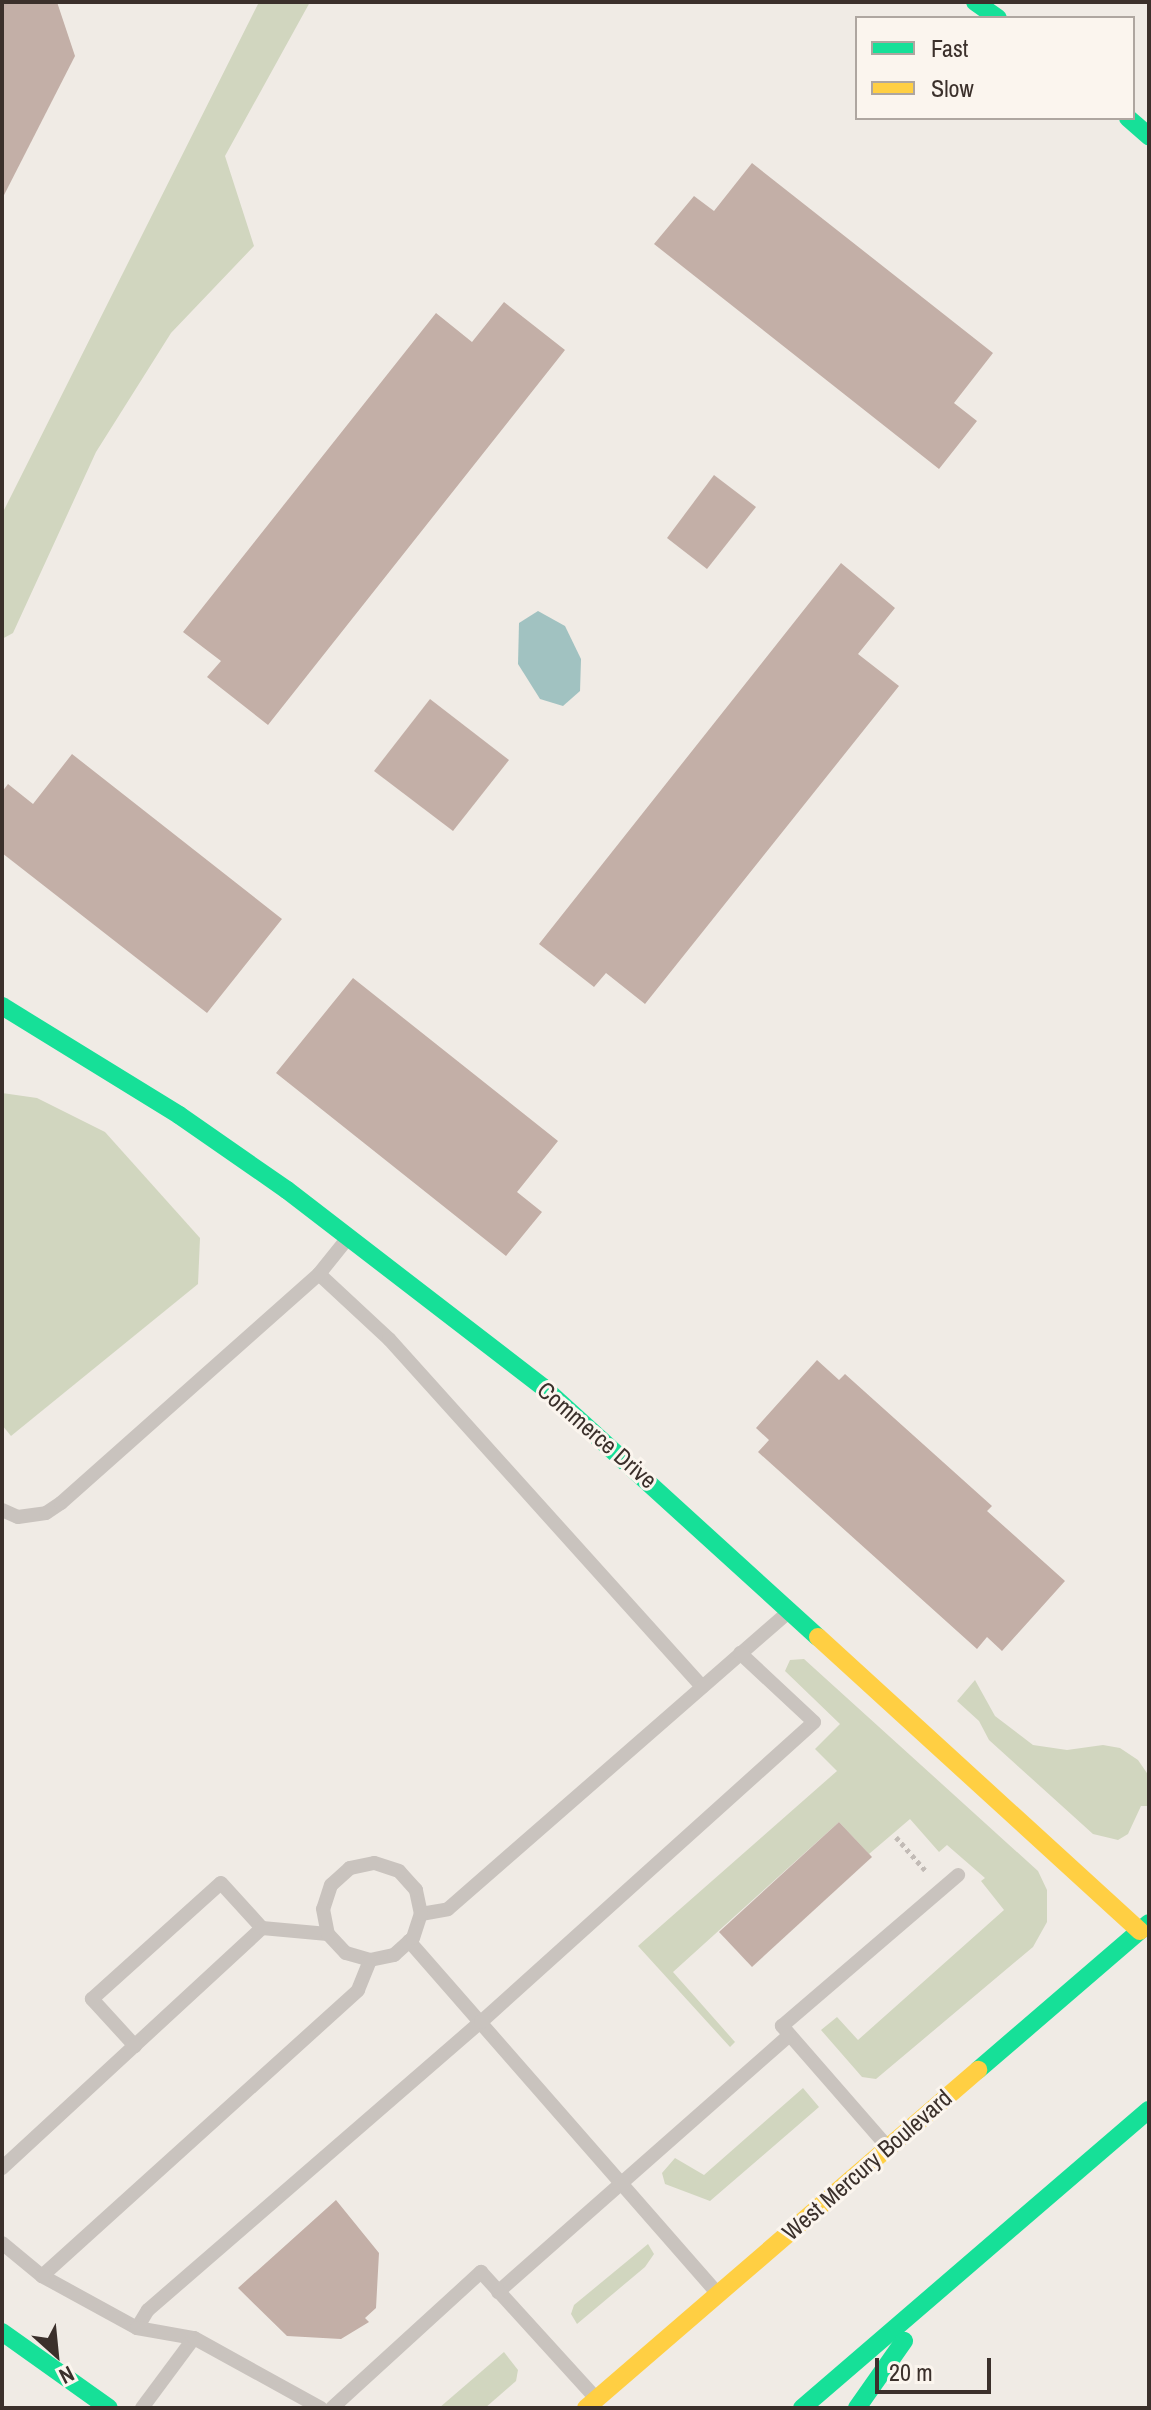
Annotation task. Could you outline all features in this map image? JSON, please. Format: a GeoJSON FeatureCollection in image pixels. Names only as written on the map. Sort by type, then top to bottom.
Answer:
{"type":"FeatureCollection","features":[{"type":"Feature","properties":{"kind":"main road"},"geometry":{"type":"LineString","coordinates":[[975,2],[995,16]]}},
{"type":"Feature","properties":{"kind":"main road"},"geometry":{"type":"LineString","coordinates":[[1130,120],[1149,136]]}},
{"type":"Feature","properties":{"kind":"main road","name":"Commerce Drive"},"geometry":{"type":"LineString","coordinates":[[2,1006],[179,1115],[350,1236],[544,1388],[1144,1927]]}},
{"type":"Feature","properties":{"kind":"main road","name":"West Mercury Boulevard"},"geometry":{"type":"LineString","coordinates":[[591,2403],[1144,1927]]}},
{"type":"Feature","properties":{"kind":"main road"},"geometry":{"type":"LineString","coordinates":[[802,2408],[1149,2110]]}},
{"type":"Feature","properties":{"kind":"main road"},"geometry":{"type":"LineString","coordinates":[[857,2408],[942,2286]]}},
{"type":"Feature","properties":{"kind":"main road"},"geometry":{"type":"LineString","coordinates":[[2,2332],[109,2408]]}},
{"type":"Feature","properties":{"kind":"lane"},"geometry":{"type":"LineString","coordinates":[[2,1510],[18,1517],[46,1513],[61,1503],[319,1274],[350,1236]]}},
{"type":"Feature","properties":{"kind":"lane"},"geometry":{"type":"LineString","coordinates":[[319,1274],[420,1372],[702,1687]]}},
{"type":"Feature","properties":{"kind":"lane"},"geometry":{"type":"LineString","coordinates":[[421,1914],[448,1909],[790,1610]]}},
{"type":"Feature","properties":{"kind":"lane"},"geometry":{"type":"LineString","coordinates":[[137,2328],[148,2310],[481,2022],[814,1722],[740,1653]]}},
{"type":"Feature","properties":{"kind":"lane"},"geometry":{"type":"LineString","coordinates":[[374,1863],[399,1871],[416,1890],[421,1914],[409,1941],[394,1955],[370,1960],[346,1953],[328,1934],[323,1909],[331,1885],[350,1868],[374,1863]]}},
{"type":"Feature","properties":{"kind":"lane"},"geometry":{"type":"LineString","coordinates":[[888,2147],[782,2026],[958,1875]]}},
{"type":"Feature","properties":{"kind":"lane"},"geometry":{"type":"LineString","coordinates":[[135,2046],[92,1999],[221,1883],[262,1928],[328,1934]]}},
{"type":"Feature","properties":{"kind":"lane"},"geometry":{"type":"LineString","coordinates":[[2,2168],[262,1928]]}},
{"type":"Feature","properties":{"kind":"lane"},"geometry":{"type":"LineString","coordinates":[[409,1941],[717,2294]]}},
{"type":"Feature","properties":{"kind":"lane"},"geometry":{"type":"LineString","coordinates":[[42,2276],[358,1990],[370,1960]]}},
{"type":"Feature","properties":{"kind":"lane"},"geometry":{"type":"LineString","coordinates":[[498,2292],[789,2035]]}},
{"type":"Feature","properties":{"kind":"lane"},"geometry":{"type":"LineString","coordinates":[[2,2243],[42,2276],[137,2328],[194,2338],[321,2408]]}},
{"type":"Feature","properties":{"kind":"lane"},"geometry":{"type":"LineString","coordinates":[[332,2408],[481,2272],[591,2403]]}},
{"type":"Feature","properties":{"kind":"lane"},"geometry":{"type":"LineString","coordinates":[[142,2408],[194,2338]]}},
{"type":"Feature","properties":{"kind":"path"},"geometry":{"type":"LineString","coordinates":[[896,1837],[942,1889]]}},
{"type":"Feature","properties":{"kind":"green space"},"geometry":{"type":"Polygon","coordinates":[[[259,2],[310,2],[225,156],[254,246],[171,333],[96,452],[13,633],[2,639],[2,514],[259,2]]]}},
{"type":"Feature","properties":{"kind":"green space"},"geometry":{"type":"Polygon","coordinates":[[[2,1093],[37,1098],[105,1132],[200,1238],[198,1284],[11,1436],[2,1425],[2,1093]]]}},
{"type":"Feature","properties":{"kind":"green space"},"geometry":{"type":"Polygon","coordinates":[[[804,1659],[1038,1871],[1047,1890],[1047,1922],[1033,1947],[876,2079],[862,2077],[821,2030],[837,2017],[858,2040],[1004,1910],[981,1881],[985,1878],[947,1845],[939,1852],[910,1819],[869,1854],[839,1822],[673,1972],[735,2042],[730,2047],[638,1946],[837,1771],[815,1749],[840,1724],[785,1671],[790,1660],[804,1659]]]}},
{"type":"Feature","properties":{"kind":"green space"},"geometry":{"type":"Polygon","coordinates":[[[975,1680],[995,1716],[1033,1745],[1067,1750],[1103,1745],[1120,1748],[1138,1760],[1149,1776],[1149,1806],[1141,1806],[1128,1834],[1118,1840],[1093,1834],[989,1740],[979,1721],[957,1701],[975,1680]]]}},
{"type":"Feature","properties":{"kind":"green space"},"geometry":{"type":"Polygon","coordinates":[[[803,2088],[819,2107],[710,2201],[665,2184],[662,2173],[675,2158],[704,2175],[803,2088]]]}},
{"type":"Feature","properties":{"kind":"green space"},"geometry":{"type":"Polygon","coordinates":[[[648,2244],[654,2254],[645,2267],[577,2324],[571,2314],[574,2305],[648,2244]]]}},
{"type":"Feature","properties":{"kind":"green space"},"geometry":{"type":"Polygon","coordinates":[[[504,2352],[518,2370],[516,2381],[485,2408],[439,2408],[504,2352]]]}},
{"type":"Feature","properties":{"kind":"water"},"geometry":{"type":"Polygon","coordinates":[[[538,611],[565,626],[581,659],[580,691],[563,706],[540,699],[518,664],[519,623],[538,611]]]}},
{"type":"Feature","properties":{"kind":"building"},"geometry":{"type":"Polygon","coordinates":[[[2,2],[57,2],[75,56],[2,199],[2,2]]]}},
{"type":"Feature","properties":{"kind":"building"},"geometry":{"type":"Polygon","coordinates":[[[752,163],[993,353],[954,403],[977,421],[939,469],[654,244],[694,196],[714,211],[752,163]]]}},
{"type":"Feature","properties":{"kind":"building"},"geometry":{"type":"Polygon","coordinates":[[[504,302],[565,350],[268,725],[207,677],[221,661],[183,632],[436,313],[472,342],[504,302]]]}},
{"type":"Feature","properties":{"kind":"building"},"geometry":{"type":"Polygon","coordinates":[[[714,475],[756,507],[707,569],[667,538],[714,475]]]}},
{"type":"Feature","properties":{"kind":"building"},"geometry":{"type":"Polygon","coordinates":[[[841,563],[895,608],[858,654],[899,686],[645,1004],[606,973],[594,987],[539,944],[841,563]]]}},
{"type":"Feature","properties":{"kind":"building"},"geometry":{"type":"Polygon","coordinates":[[[430,699],[509,760],[453,831],[374,771],[430,699]]]}},
{"type":"Feature","properties":{"kind":"building"},"geometry":{"type":"Polygon","coordinates":[[[72,754],[282,919],[207,1013],[2,853],[2,792],[8,784],[33,804],[72,754]]]}},
{"type":"Feature","properties":{"kind":"building"},"geometry":{"type":"Polygon","coordinates":[[[353,978],[558,1141],[517,1192],[542,1212],[506,1256],[276,1073],[353,978]]]}},
{"type":"Feature","properties":{"kind":"building"},"geometry":{"type":"Polygon","coordinates":[[[817,1360],[839,1380],[845,1374],[992,1506],[987,1511],[1065,1581],[1002,1651],[987,1637],[977,1649],[758,1452],[769,1440],[756,1428],[817,1360]]]}},
{"type":"Feature","properties":{"kind":"building"},"geometry":{"type":"Polygon","coordinates":[[[839,1822],[872,1857],[752,1967],[719,1932],[839,1822]]]}},
{"type":"Feature","properties":{"kind":"building"},"geometry":{"type":"Polygon","coordinates":[[[336,2200],[379,2253],[376,2308],[365,2318],[369,2322],[341,2339],[287,2336],[238,2288],[336,2200]]]}},
{"type":"Feature","properties":{"kind":"traffic: fast"},"geometry":{"type":"LineString","coordinates":[[975,2],[995,16]]}},
{"type":"Feature","properties":{"kind":"traffic: fast"},"geometry":{"type":"LineString","coordinates":[[1130,120],[1149,136]]}},
{"type":"Feature","properties":{"kind":"traffic: fast"},"geometry":{"type":"LineString","coordinates":[[2,1006],[179,1115],[287,1190],[544,1388],[818,1637]]}},
{"type":"Feature","properties":{"kind":"traffic: fast"},"geometry":{"type":"LineString","coordinates":[[978,2070],[1149,1923]]}},
{"type":"Feature","properties":{"kind":"traffic: fast"},"geometry":{"type":"LineString","coordinates":[[802,2408],[1149,2110]]}},
{"type":"Feature","properties":{"kind":"traffic: fast"},"geometry":{"type":"LineString","coordinates":[[2,2332],[109,2408]]}},
{"type":"Feature","properties":{"kind":"traffic: fast"},"geometry":{"type":"LineString","coordinates":[[857,2408],[904,2341]]}},
{"type":"Feature","properties":{"kind":"traffic: slow"},"geometry":{"type":"LineString","coordinates":[[818,1637],[1140,1931]]}},
{"type":"Feature","properties":{"kind":"traffic: slow"},"geometry":{"type":"LineString","coordinates":[[586,2408],[978,2070]]}}]}
